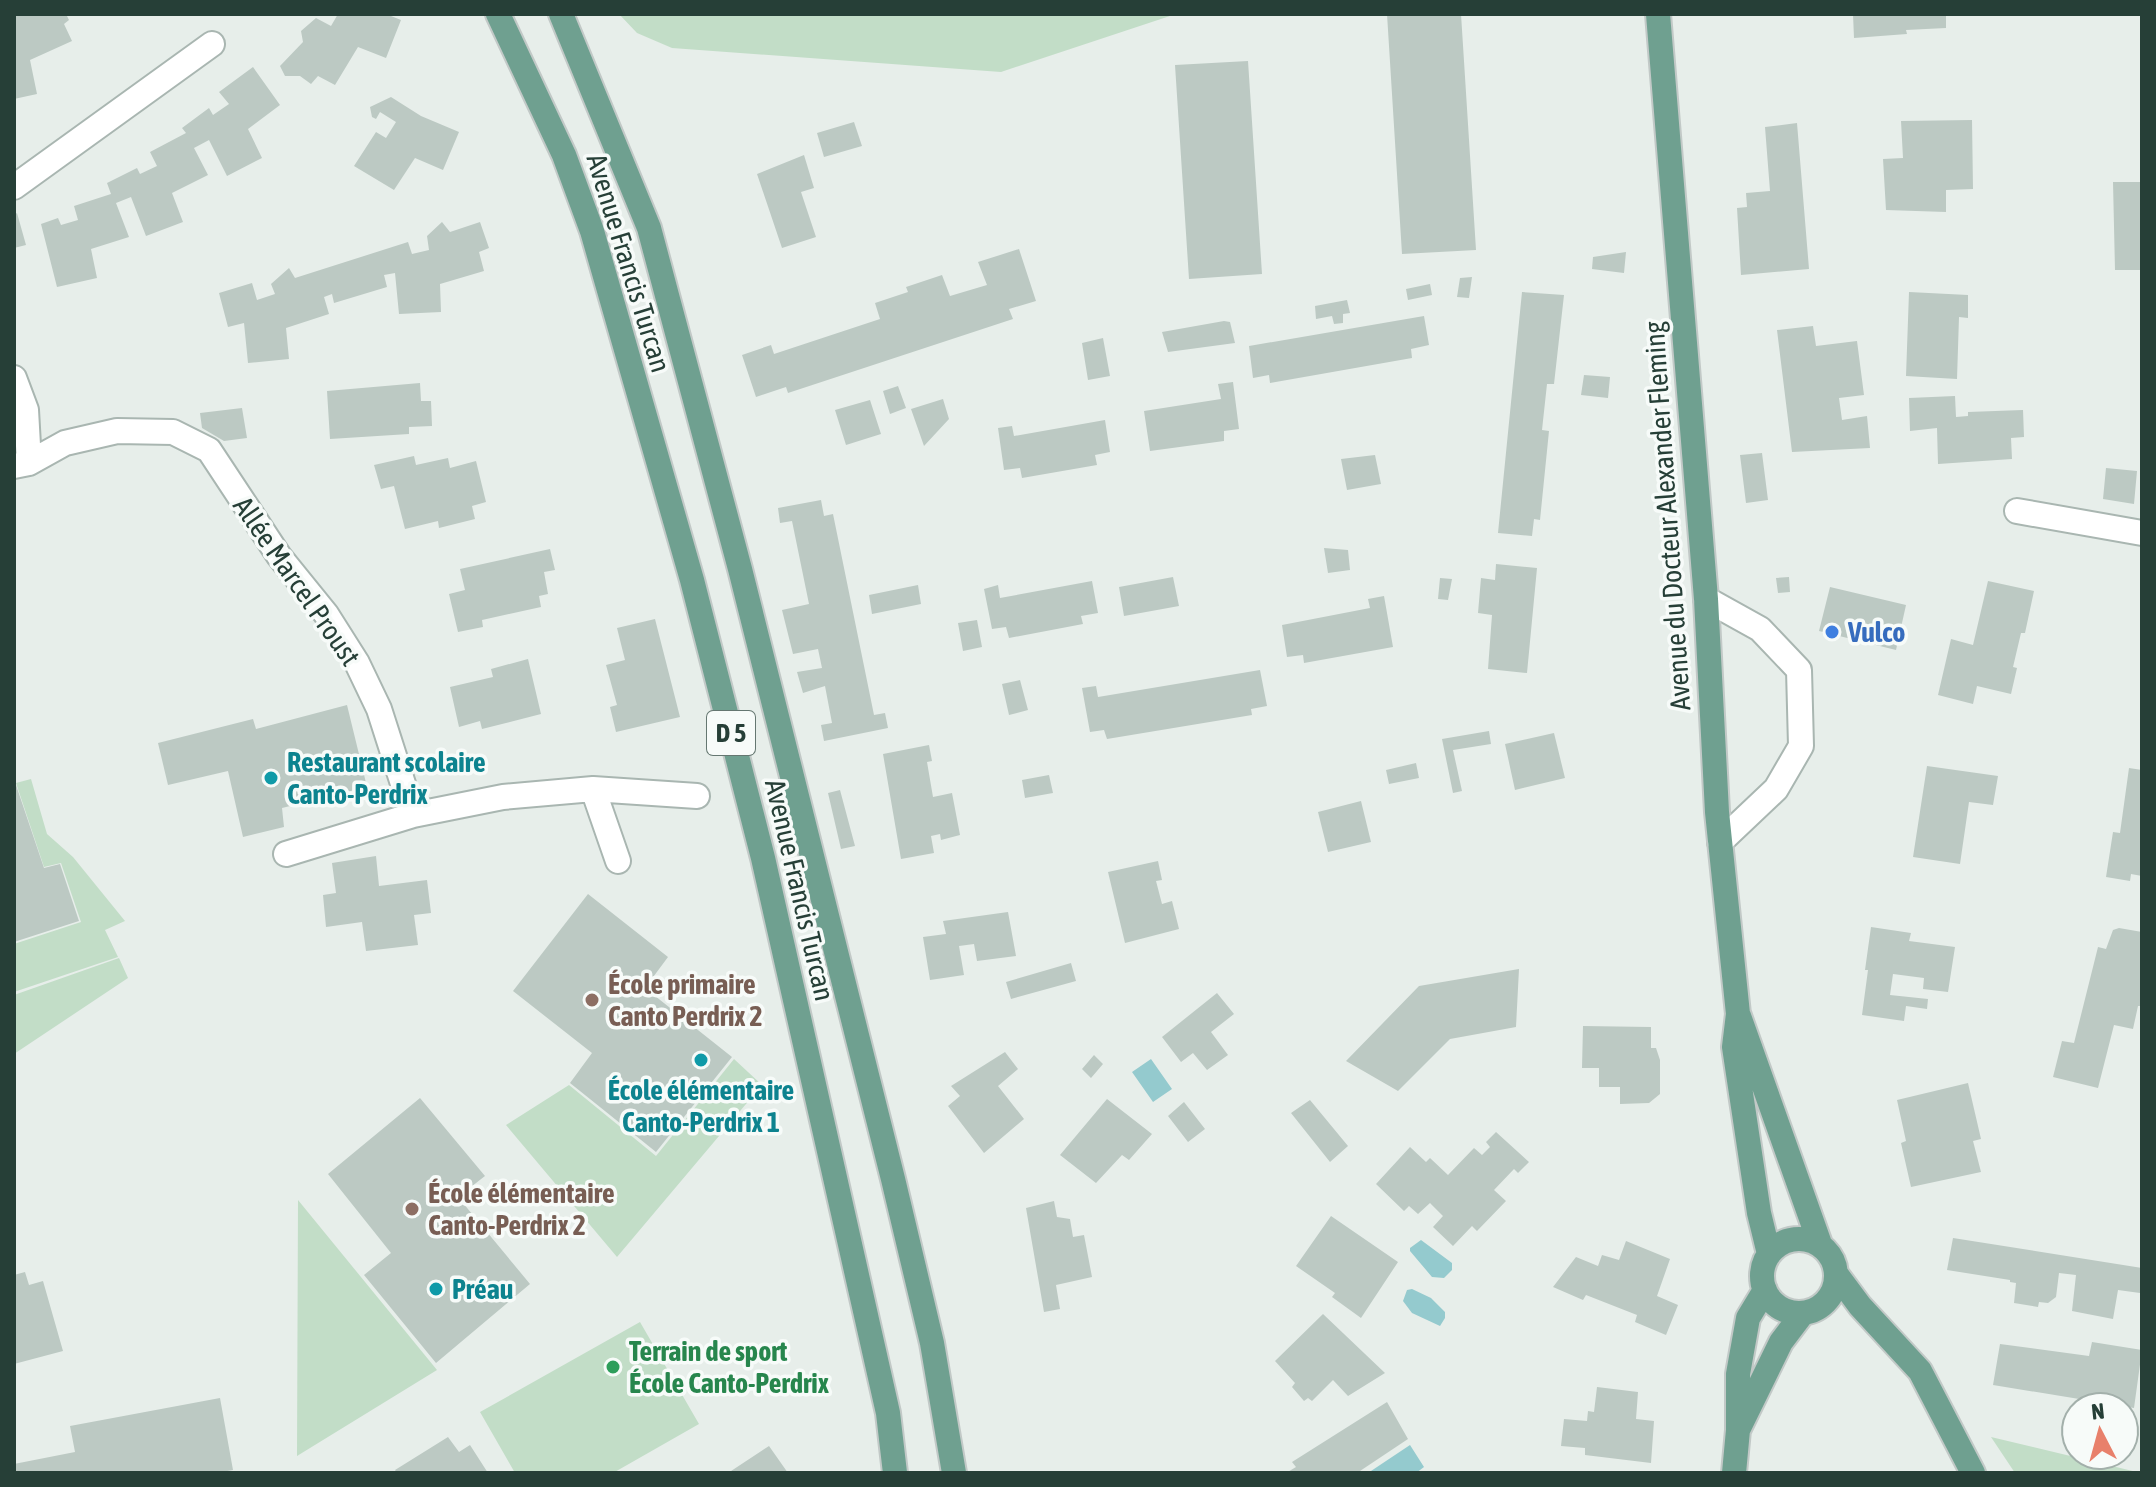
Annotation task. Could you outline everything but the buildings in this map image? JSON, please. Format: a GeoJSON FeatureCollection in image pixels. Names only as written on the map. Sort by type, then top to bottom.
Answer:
{"type":"FeatureCollection","features":[{"type":"Feature","properties":{"kind":"main road","name":"Avenue Francis Turcan"},"geometry":{"type":"LineString","coordinates":[[498,14],[564,155],[592,231],[692,580],[763,858],[888,1413],[895,1473]]}},
{"type":"Feature","properties":{"kind":"main road","name":"Avenue Francis Turcan"},"geometry":{"type":"LineString","coordinates":[[561,14],[649,228],[740,569],[893,1179],[932,1343],[954,1473]]}},
{"type":"Feature","properties":{"kind":"main road","name":"Avenue du Docteur Alexander Fleming"},"geometry":{"type":"LineString","coordinates":[[1658,14],[1706,599],[1720,842],[1738,1014],[1734,1047],[1759,1213],[1769,1254]]}},
{"type":"Feature","properties":{"kind":"main road","name":"Avenue du Docteur Alexander Fleming"},"geometry":{"type":"LineString","coordinates":[[1738,1014],[1820,1244]]}},
{"type":"Feature","properties":{"kind":"main road"},"geometry":{"type":"LineString","coordinates":[[1837,1275],[1831,1296],[1824,1305],[1803,1313],[1776,1306],[1765,1290],[1762,1278],[1763,1265],[1776,1246],[1798,1238],[1820,1244],[1832,1257],[1837,1275],[1860,1306],[1920,1371],[1973,1473]]}},
{"type":"Feature","properties":{"kind":"main road"},"geometry":{"type":"LineString","coordinates":[[1734,1473],[1738,1374],[1748,1318],[1765,1290]]}},
{"type":"Feature","properties":{"kind":"main road"},"geometry":{"type":"LineString","coordinates":[[1738,1430],[1781,1342],[1803,1313]]}},
{"type":"Feature","properties":{"kind":"main road"},"geometry":{"type":"LineString","coordinates":[[878,1473],[888,1413]]}},
{"type":"Feature","properties":{"kind":"street"},"geometry":{"type":"LineString","coordinates":[[14,187],[212,44]]}},
{"type":"Feature","properties":{"kind":"street"},"geometry":{"type":"LineString","coordinates":[[14,378],[26,410],[21,464]]}},
{"type":"Feature","properties":{"kind":"street","name":"Allée Marcel Proust"},"geometry":{"type":"LineString","coordinates":[[21,464],[65,443],[117,431],[173,432],[209,450],[279,556],[326,614],[357,663],[379,709],[413,815]]}},
{"type":"Feature","properties":{"kind":"street"},"geometry":{"type":"LineString","coordinates":[[2017,511],[2142,533]]}},
{"type":"Feature","properties":{"kind":"street"},"geometry":{"type":"LineString","coordinates":[[1706,599],[1760,629],[1799,670],[1801,746],[1776,789],[1720,842]]}},
{"type":"Feature","properties":{"kind":"street"},"geometry":{"type":"LineString","coordinates":[[593,789],[618,861]]}},
{"type":"Feature","properties":{"kind":"street"},"geometry":{"type":"LineString","coordinates":[[286,854],[413,815],[503,797],[593,789],[697,796]]}},
{"type":"Feature","properties":{"kind":"green space"},"geometry":{"type":"Polygon","coordinates":[[[619,14],[1176,14],[1001,72],[672,48],[637,33],[619,14]]]}},
{"type":"Feature","properties":{"kind":"green space"},"geometry":{"type":"Polygon","coordinates":[[[31,779],[47,834],[73,857],[125,921],[105,930],[118,957],[14,992],[14,944],[81,922],[61,863],[44,867],[16,783],[31,779]]]}},
{"type":"Feature","properties":{"kind":"green space"},"geometry":{"type":"Polygon","coordinates":[[[119,958],[128,978],[14,1054],[14,995],[119,958]]]}},
{"type":"Feature","properties":{"kind":"green space"},"geometry":{"type":"Polygon","coordinates":[[[734,1059],[762,1085],[617,1257],[506,1125],[569,1085],[656,1156],[734,1059]]]}},
{"type":"Feature","properties":{"kind":"green space"},"geometry":{"type":"Polygon","coordinates":[[[298,1200],[437,1370],[297,1456],[298,1200]]]}},
{"type":"Feature","properties":{"kind":"green space","name":"Terrain de sport École Canto-Perdrix"},"geometry":{"type":"Polygon","coordinates":[[[640,1322],[699,1424],[613,1473],[515,1473],[480,1412],[640,1322]]]}},
{"type":"Feature","properties":{"kind":"green space"},"geometry":{"type":"Polygon","coordinates":[[[1991,1437],[2060,1454],[2060,1471],[2141,1473],[2015,1473],[1991,1437]]]}},
{"type":"Feature","properties":{"kind":"water"},"geometry":{"type":"Polygon","coordinates":[[[1151,1059],[1172,1089],[1153,1102],[1132,1072],[1151,1059]]]}},
{"type":"Feature","properties":{"kind":"water"},"geometry":{"type":"Polygon","coordinates":[[[1421,1240],[1452,1263],[1452,1270],[1444,1278],[1432,1277],[1410,1251],[1421,1240]]]}},
{"type":"Feature","properties":{"kind":"water"},"geometry":{"type":"Polygon","coordinates":[[[1412,1289],[1431,1298],[1445,1312],[1440,1326],[1412,1313],[1403,1301],[1407,1290],[1412,1289]]]}},
{"type":"Feature","properties":{"kind":"water"},"geometry":{"type":"Polygon","coordinates":[[[1410,1445],[1424,1467],[1416,1473],[1368,1473],[1410,1445]]]}},
{"type":"Feature","properties":{"kind":"place","name":"Vulco"},"geometry":{"type":"Point","coordinates":[1832,632]}},
{"type":"Feature","properties":{"kind":"place","name":"Restaurant scolaire Canto-Perdrix"},"geometry":{"type":"Point","coordinates":[271,778]}},
{"type":"Feature","properties":{"kind":"place","name":"École primaire Canto Perdrix 2"},"geometry":{"type":"Point","coordinates":[592,1000]}},
{"type":"Feature","properties":{"kind":"place","name":"École élémentaire Canto-Perdrix 1"},"geometry":{"type":"Point","coordinates":[701,1060]}},
{"type":"Feature","properties":{"kind":"place","name":"École élémentaire Canto-Perdrix 2"},"geometry":{"type":"Point","coordinates":[412,1209]}},
{"type":"Feature","properties":{"kind":"place","name":"Préau"},"geometry":{"type":"Point","coordinates":[436,1289]}},
{"type":"Feature","properties":{"kind":"place","name":"Terrain de sport École Canto-Perdrix"},"geometry":{"type":"Point","coordinates":[613,1367]}}]}
